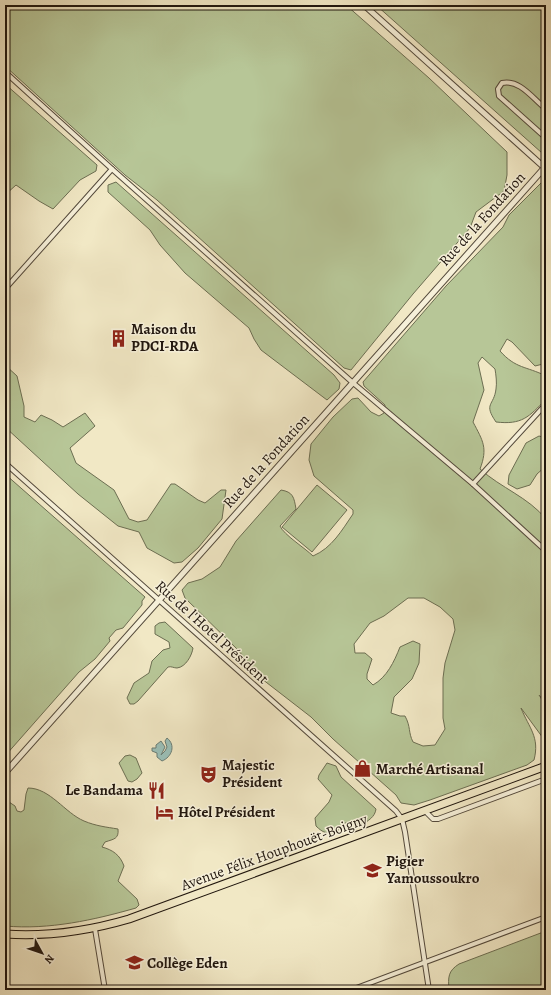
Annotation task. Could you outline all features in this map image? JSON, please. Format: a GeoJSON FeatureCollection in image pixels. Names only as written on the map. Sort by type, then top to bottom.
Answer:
{"type":"FeatureCollection","features":[{"type":"Feature","properties":{"kind":"highway","name":"Avenue Félix Houphouët-Boigny"},"geometry":{"type":"LineString","coordinates":[[5,934],[51,934],[95,929],[135,917],[546,766]]}},
{"type":"Feature","properties":{"kind":"street"},"geometry":{"type":"LineString","coordinates":[[364,5],[545,167]]}},
{"type":"Feature","properties":{"kind":"street"},"geometry":{"type":"LineString","coordinates":[[5,72],[352,382],[473,484],[546,551]]}},
{"type":"Feature","properties":{"kind":"street"},"geometry":{"type":"LineString","coordinates":[[546,109],[510,81],[502,83],[498,89],[499,96],[546,138]]}},
{"type":"Feature","properties":{"kind":"street","name":"Rue de la Fondation"},"geometry":{"type":"LineString","coordinates":[[5,773],[545,167]]}},
{"type":"Feature","properties":{"kind":"street"},"geometry":{"type":"LineString","coordinates":[[5,289],[112,169]]}},
{"type":"Feature","properties":{"kind":"street"},"geometry":{"type":"LineString","coordinates":[[473,484],[546,404]]}},
{"type":"Feature","properties":{"kind":"street","name":"Rue de l'Hotel Président"},"geometry":{"type":"LineString","coordinates":[[5,463],[390,806],[402,819]]}},
{"type":"Feature","properties":{"kind":"street"},"geometry":{"type":"LineString","coordinates":[[425,810],[433,819],[438,819],[546,779]]}},
{"type":"Feature","properties":{"kind":"street"},"geometry":{"type":"LineString","coordinates":[[402,819],[429,990]]}},
{"type":"Feature","properties":{"kind":"street"},"geometry":{"type":"LineString","coordinates":[[351,990],[546,917]]}},
{"type":"Feature","properties":{"kind":"street"},"geometry":{"type":"LineString","coordinates":[[95,929],[105,990]]}},
{"type":"Feature","properties":{"kind":"green space"},"geometry":{"type":"Polygon","coordinates":[[[5,5],[346,5],[429,78],[507,152],[507,175],[504,191],[476,212],[470,228],[413,294],[351,370],[344,368],[157,200],[125,175],[5,66],[5,5]]]}},
{"type":"Feature","properties":{"kind":"green space"},"geometry":{"type":"Polygon","coordinates":[[[376,5],[546,5],[546,153],[542,153],[376,5]]]}},
{"type":"Feature","properties":{"kind":"green space"},"geometry":{"type":"Polygon","coordinates":[[[5,84],[97,165],[96,171],[80,180],[53,209],[16,185],[5,195],[5,84]]]}},
{"type":"Feature","properties":{"kind":"green space"},"geometry":{"type":"Polygon","coordinates":[[[116,182],[334,375],[340,383],[339,389],[327,400],[261,350],[249,328],[185,273],[160,245],[150,230],[108,192],[108,185],[116,182]]]}},
{"type":"Feature","properties":{"kind":"green space"},"geometry":{"type":"Polygon","coordinates":[[[541,183],[546,185],[546,361],[543,364],[535,366],[512,342],[507,339],[500,351],[516,364],[546,376],[546,399],[535,411],[519,421],[505,423],[496,422],[490,411],[490,405],[496,389],[495,369],[482,357],[478,363],[484,390],[473,422],[482,440],[484,450],[480,469],[539,511],[546,519],[546,702],[539,695],[546,706],[546,735],[543,738],[521,708],[535,739],[536,745],[534,760],[527,765],[430,800],[414,805],[401,803],[396,795],[333,739],[311,717],[262,679],[238,650],[185,598],[182,590],[188,583],[202,579],[220,567],[236,541],[281,490],[288,492],[294,498],[296,509],[280,526],[282,530],[290,537],[313,556],[320,553],[336,538],[353,514],[353,510],[314,476],[309,460],[311,444],[333,417],[352,399],[358,398],[371,412],[379,416],[384,413],[385,405],[364,386],[363,382],[446,286],[503,227],[509,215],[541,183]],[[408,598],[384,616],[370,623],[354,644],[355,653],[365,653],[372,659],[367,674],[367,679],[373,685],[382,678],[393,664],[400,647],[413,641],[420,644],[419,663],[412,679],[394,697],[391,713],[405,716],[413,742],[423,746],[435,745],[445,729],[443,718],[443,678],[445,663],[455,630],[453,619],[440,607],[424,598],[408,598]]]}},
{"type":"Feature","properties":{"kind":"green space"},"geometry":{"type":"Polygon","coordinates":[[[5,365],[17,376],[24,406],[24,417],[35,422],[41,415],[63,427],[85,413],[95,426],[70,448],[76,463],[114,490],[129,519],[138,522],[147,520],[171,484],[175,484],[198,500],[205,503],[221,490],[226,490],[222,519],[198,548],[182,562],[174,563],[147,548],[139,532],[118,526],[78,494],[5,427],[5,365]]]}},
{"type":"Feature","properties":{"kind":"green space"},"geometry":{"type":"Polygon","coordinates":[[[539,436],[546,438],[546,466],[537,474],[530,485],[517,489],[508,484],[509,475],[526,443],[539,436]]]}},
{"type":"Feature","properties":{"kind":"green space"},"geometry":{"type":"Polygon","coordinates":[[[5,474],[145,597],[142,601],[142,605],[123,628],[116,630],[109,638],[110,641],[95,659],[79,672],[5,756],[5,474]]]}},
{"type":"Feature","properties":{"kind":"green space"},"geometry":{"type":"Polygon","coordinates":[[[317,485],[347,510],[312,552],[282,527],[317,485]]]}},
{"type":"Feature","properties":{"kind":"green space"},"geometry":{"type":"Polygon","coordinates":[[[165,622],[193,648],[191,654],[186,663],[180,667],[168,667],[138,701],[134,704],[130,704],[127,698],[134,683],[149,673],[152,661],[163,650],[170,648],[169,642],[155,634],[155,626],[159,623],[165,622]]]}},
{"type":"Feature","properties":{"kind":"green space"},"geometry":{"type":"Polygon","coordinates":[[[130,755],[136,758],[142,773],[132,782],[128,781],[119,763],[125,756],[130,755]]]}},
{"type":"Feature","properties":{"kind":"green space"},"geometry":{"type":"Polygon","coordinates":[[[327,763],[336,766],[341,777],[376,809],[373,817],[361,825],[348,822],[343,824],[337,832],[334,833],[325,832],[316,826],[315,818],[329,802],[332,795],[318,779],[327,763]]]}},
{"type":"Feature","properties":{"kind":"green space"},"geometry":{"type":"Polygon","coordinates":[[[28,788],[36,789],[50,796],[84,821],[118,829],[117,837],[105,842],[102,847],[116,854],[122,862],[124,866],[118,881],[137,899],[139,905],[136,908],[71,923],[38,927],[5,926],[5,803],[9,802],[15,806],[17,811],[21,812],[24,810],[28,788]]]}},
{"type":"Feature","properties":{"kind":"green space"},"geometry":{"type":"Polygon","coordinates":[[[546,931],[546,990],[449,990],[451,972],[459,964],[546,931]]]}},
{"type":"Feature","properties":{"kind":"water"},"geometry":{"type":"Polygon","coordinates":[[[167,738],[170,741],[172,751],[168,757],[162,761],[157,757],[157,753],[152,751],[152,748],[156,748],[156,745],[161,741],[165,747],[161,755],[167,747],[165,741],[167,738]]]}},
{"type":"Feature","properties":{"kind":"place","name":"Maison du PDCI-RDA"},"geometry":{"type":"Point","coordinates":[118,338]}},
{"type":"Feature","properties":{"kind":"place","name":"Marché Artisanal"},"geometry":{"type":"Point","coordinates":[363,769]}},
{"type":"Feature","properties":{"kind":"place","name":"Majestic Président"},"geometry":{"type":"Point","coordinates":[209,774]}},
{"type":"Feature","properties":{"kind":"place","name":"Le Bandama"},"geometry":{"type":"Point","coordinates":[156,790]}},
{"type":"Feature","properties":{"kind":"place","name":"Hôtel Président"},"geometry":{"type":"Point","coordinates":[165,812]}},
{"type":"Feature","properties":{"kind":"place","name":"Pigier Yamoussoukro"},"geometry":{"type":"Point","coordinates":[373,870]}},
{"type":"Feature","properties":{"kind":"place","name":"Collège Eden"},"geometry":{"type":"Point","coordinates":[134,963]}}]}
